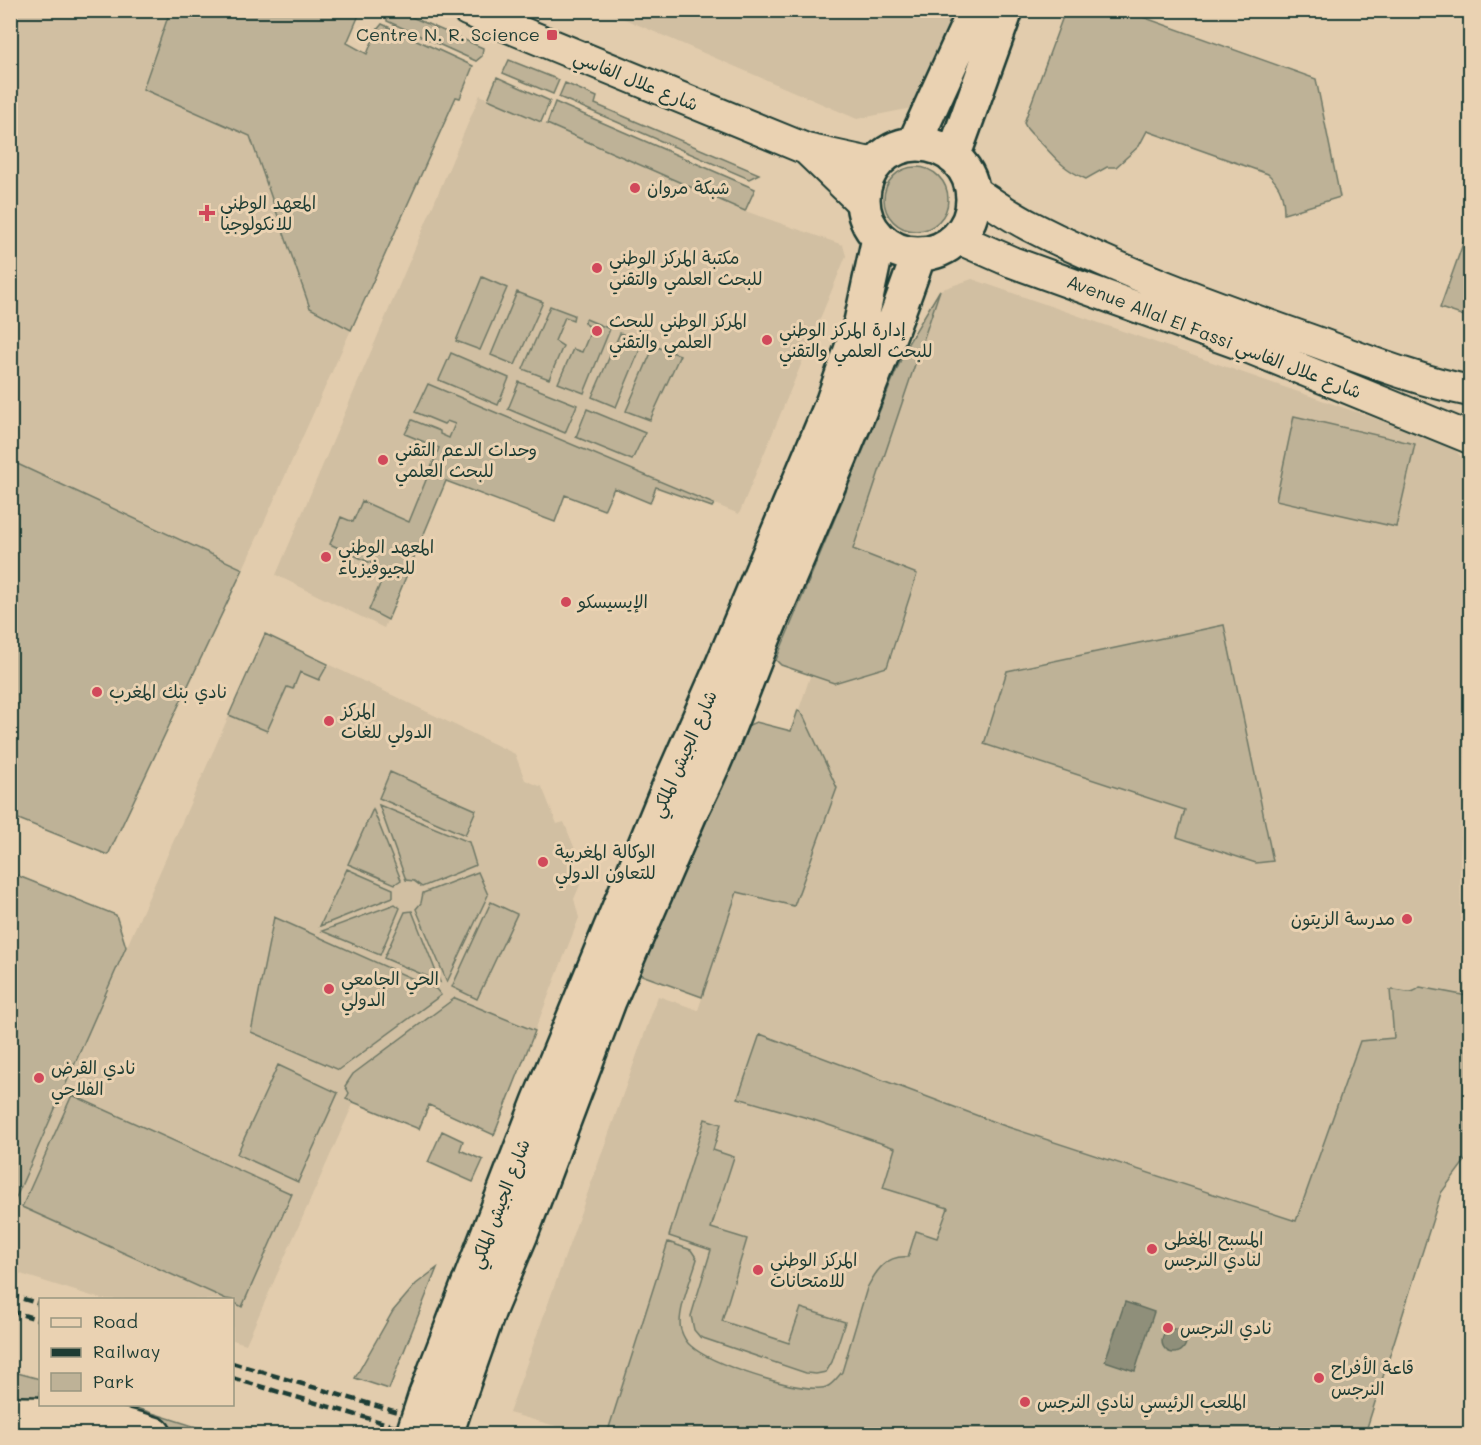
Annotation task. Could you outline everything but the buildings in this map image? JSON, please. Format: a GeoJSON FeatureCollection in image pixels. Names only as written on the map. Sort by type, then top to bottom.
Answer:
{"type":"FeatureCollection","features":[{"type":"Feature","properties":{"kind":"main road"},"geometry":{"type":"LineString","coordinates":[[914,144],[975,10]]}},
{"type":"Feature","properties":{"kind":"main road"},"geometry":{"type":"LineString","coordinates":[[953,157],[1006,10]]}},
{"type":"Feature","properties":{"kind":"main road"},"geometry":{"type":"LineString","coordinates":[[914,144],[942,149],[953,157],[965,172],[972,190],[972,207],[967,224],[957,238],[946,247],[919,254],[898,250],[879,238],[868,222],[863,204],[863,190],[867,176],[875,164],[893,150],[914,144]]}},
{"type":"Feature","properties":{"kind":"main road","name":"شارع الجيش الملكي"},"geometry":{"type":"LineString","coordinates":[[446,1434],[489,1310],[521,1234],[665,796],[833,401],[861,322],[879,238]]}},
{"type":"Feature","properties":{"kind":"main road","name":"شارع الجيش الملكي"},"geometry":{"type":"LineString","coordinates":[[413,1434],[426,1394],[539,1102],[707,779],[775,610],[834,476],[892,333],[919,254]]}},
{"type":"Feature","properties":{"kind":"main road"},"geometry":{"type":"LineString","coordinates":[[10,1414],[81,1419],[120,1425],[154,1434]]}},
{"type":"Feature","properties":{"kind":"main road"},"geometry":{"type":"LineString","coordinates":[[10,1426],[88,1434]]}},
{"type":"Feature","properties":{"kind":"street","name":"شارع علال الفاسي"},"geometry":{"type":"LineString","coordinates":[[467,10],[806,149],[875,164]]}},
{"type":"Feature","properties":{"kind":"street","name":"شارع علال الفاسي"},"geometry":{"type":"LineString","coordinates":[[806,149],[863,204]]}},
{"type":"Feature","properties":{"kind":"street","name":"Avenue Allal El Fassi شارع علال الفاسي"},"geometry":{"type":"LineString","coordinates":[[972,190],[1028,225],[1067,244],[1193,297],[1367,360],[1445,386],[1470,391]]}},
{"type":"Feature","properties":{"kind":"street","name":"Avenue Allal El Fassi شارع علال الفاسي"},"geometry":{"type":"LineString","coordinates":[[957,238],[1012,262],[1242,345],[1470,438]]}},
{"type":"Feature","properties":{"kind":"shaded area","name":"المعهد الوطني للانكولوجيا"},"geometry":{"type":"Polygon","coordinates":[[[11,11],[279,11],[456,97],[243,569],[11,461],[11,11]]]}},
{"type":"Feature","properties":{"kind":"shaded area"},"geometry":{"type":"Polygon","coordinates":[[[606,11],[953,11],[912,108],[857,119],[606,11]]]}},
{"type":"Feature","properties":{"kind":"shaded area","name":"المركز الوطني للبحث العلمي والتقني"},"geometry":{"type":"Polygon","coordinates":[[[480,95],[745,211],[843,245],[846,256],[739,514],[477,407],[384,628],[276,575],[480,95]]]}},
{"type":"Feature","properties":{"kind":"shaded area"},"geometry":{"type":"Polygon","coordinates":[[[972,279],[1449,444],[1470,466],[1470,635],[1460,855],[1462,969],[1470,1008],[1470,1032],[1360,1041],[1296,1221],[1005,1127],[903,1434],[584,1434],[509,1413],[658,996],[698,1010],[940,290],[972,279]]]}},
{"type":"Feature","properties":{"kind":"shaded area","name":"الحي الجامعي الدولي"},"geometry":{"type":"Polygon","coordinates":[[[265,634],[515,754],[525,780],[542,787],[557,824],[564,822],[576,852],[569,855],[580,885],[574,899],[579,918],[494,1135],[429,1105],[419,1129],[354,1102],[246,1344],[234,1340],[234,1298],[98,1298],[11,1271],[11,1209],[265,634]]]}},
{"type":"Feature","properties":{"kind":"shaded area"},"geometry":{"type":"Polygon","coordinates":[[[1125,1302],[1154,1312],[1135,1371],[1105,1361],[1125,1302]]]}},
{"type":"Feature","properties":{"kind":"shaded area"},"geometry":{"type":"Polygon","coordinates":[[[1174,1329],[1182,1333],[1186,1341],[1182,1349],[1174,1353],[1166,1349],[1162,1341],[1166,1333],[1174,1329]]]}},
{"type":"Feature","properties":{"kind":"green space"},"geometry":{"type":"Polygon","coordinates":[[[170,11],[350,11],[359,15],[347,43],[367,54],[382,24],[473,66],[460,98],[456,97],[351,330],[310,308],[250,136],[143,89],[170,11]]]}},
{"type":"Feature","properties":{"kind":"green space"},"geometry":{"type":"Polygon","coordinates":[[[390,11],[398,11],[483,48],[482,56],[476,61],[387,21],[387,14],[390,11]]]}},
{"type":"Feature","properties":{"kind":"green space"},"geometry":{"type":"Polygon","coordinates":[[[1065,11],[1126,11],[1316,79],[1340,197],[1284,214],[1281,192],[1268,174],[1147,131],[1139,146],[1116,167],[1107,167],[1086,179],[1069,170],[1028,131],[1024,123],[1065,11]]]}},
{"type":"Feature","properties":{"kind":"green space"},"geometry":{"type":"Polygon","coordinates":[[[509,60],[559,80],[553,94],[503,73],[509,60]]]}},
{"type":"Feature","properties":{"kind":"green space"},"geometry":{"type":"Polygon","coordinates":[[[497,77],[550,101],[541,122],[488,99],[497,77]]]}},
{"type":"Feature","properties":{"kind":"green space"},"geometry":{"type":"Polygon","coordinates":[[[565,83],[597,97],[595,104],[759,174],[749,179],[559,97],[565,83]]]}},
{"type":"Feature","properties":{"kind":"green space"},"geometry":{"type":"Polygon","coordinates":[[[555,102],[755,189],[745,211],[547,124],[555,102]]]}},
{"type":"Feature","properties":{"kind":"green space"},"geometry":{"type":"Polygon","coordinates":[[[910,167],[922,167],[939,176],[946,187],[948,199],[946,211],[939,222],[922,231],[910,231],[898,226],[889,217],[884,205],[884,193],[889,181],[898,172],[910,167]]]}},
{"type":"Feature","properties":{"kind":"green space"},"geometry":{"type":"Polygon","coordinates":[[[1470,224],[1470,318],[1440,308],[1470,224]]]}},
{"type":"Feature","properties":{"kind":"green space"},"geometry":{"type":"Polygon","coordinates":[[[482,277],[507,288],[480,350],[456,341],[482,277]]]}},
{"type":"Feature","properties":{"kind":"green space"},"geometry":{"type":"Polygon","coordinates":[[[940,290],[853,549],[917,574],[887,667],[834,683],[781,665],[776,660],[907,345],[940,290]]]}},
{"type":"Feature","properties":{"kind":"green space"},"geometry":{"type":"Polygon","coordinates":[[[517,292],[543,302],[515,365],[491,355],[517,292]]]}},
{"type":"Feature","properties":{"kind":"green space"},"geometry":{"type":"Polygon","coordinates":[[[550,306],[574,315],[573,320],[565,317],[555,341],[563,346],[549,379],[523,369],[550,306]]]}},
{"type":"Feature","properties":{"kind":"green space"},"geometry":{"type":"Polygon","coordinates":[[[586,319],[610,329],[584,393],[558,383],[573,349],[582,352],[592,328],[584,323],[586,319]]]}},
{"type":"Feature","properties":{"kind":"green space"},"geometry":{"type":"Polygon","coordinates":[[[620,333],[643,342],[616,407],[592,397],[620,333]]]}},
{"type":"Feature","properties":{"kind":"green space"},"geometry":{"type":"Polygon","coordinates":[[[654,346],[680,355],[650,420],[626,411],[654,346]]]}},
{"type":"Feature","properties":{"kind":"green space"},"geometry":{"type":"Polygon","coordinates":[[[451,353],[509,378],[498,405],[439,380],[451,353]]]}},
{"type":"Feature","properties":{"kind":"green space"},"geometry":{"type":"Polygon","coordinates":[[[519,382],[577,405],[565,433],[508,409],[519,382]]]}},
{"type":"Feature","properties":{"kind":"green space"},"geometry":{"type":"Polygon","coordinates":[[[428,384],[714,504],[712,507],[656,487],[650,503],[614,488],[604,510],[565,495],[555,522],[446,481],[388,620],[369,610],[386,570],[330,544],[341,517],[353,522],[362,501],[409,522],[439,448],[405,434],[412,420],[440,431],[440,434],[449,438],[455,424],[447,421],[444,424],[415,412],[428,384]]]}},
{"type":"Feature","properties":{"kind":"green space"},"geometry":{"type":"Polygon","coordinates":[[[587,409],[645,433],[632,460],[576,437],[587,409]]]}},
{"type":"Feature","properties":{"kind":"green space"},"geometry":{"type":"Polygon","coordinates":[[[1294,416],[1415,444],[1396,527],[1276,500],[1294,416]]]}},
{"type":"Feature","properties":{"kind":"green space","name":"نادي بنك المغرب"},"geometry":{"type":"Polygon","coordinates":[[[11,461],[243,569],[108,855],[11,816],[11,461]]]}},
{"type":"Feature","properties":{"kind":"green space"},"geometry":{"type":"Polygon","coordinates":[[[1224,625],[1273,861],[1256,863],[1177,837],[1185,810],[984,744],[1007,671],[1224,625]]]}},
{"type":"Feature","properties":{"kind":"green space"},"geometry":{"type":"Polygon","coordinates":[[[265,634],[328,664],[319,680],[300,672],[293,689],[287,687],[267,731],[229,715],[265,634]]]}},
{"type":"Feature","properties":{"kind":"green space"},"geometry":{"type":"Polygon","coordinates":[[[798,710],[803,715],[837,788],[794,906],[737,892],[702,997],[639,974],[749,725],[756,722],[791,731],[798,710]]]}},
{"type":"Feature","properties":{"kind":"green space"},"geometry":{"type":"Polygon","coordinates":[[[390,772],[476,810],[465,835],[379,798],[390,772]]]}},
{"type":"Feature","properties":{"kind":"green space"},"geometry":{"type":"Polygon","coordinates":[[[379,805],[469,842],[476,865],[422,887],[414,881],[406,880],[379,805]]]}},
{"type":"Feature","properties":{"kind":"green space"},"geometry":{"type":"Polygon","coordinates":[[[373,809],[401,880],[395,884],[348,864],[373,809]]]}},
{"type":"Feature","properties":{"kind":"green space"},"geometry":{"type":"Polygon","coordinates":[[[347,869],[393,889],[393,897],[320,926],[347,869]]]}},
{"type":"Feature","properties":{"kind":"green space"},"geometry":{"type":"Polygon","coordinates":[[[478,872],[488,895],[447,982],[416,909],[421,903],[423,893],[478,872]]]}},
{"type":"Feature","properties":{"kind":"green space","name":"نادي القرض الفلاحي"},"geometry":{"type":"Polygon","coordinates":[[[11,873],[116,915],[126,947],[11,1209],[11,873]]]}},
{"type":"Feature","properties":{"kind":"green space"},"geometry":{"type":"Polygon","coordinates":[[[491,902],[517,914],[477,999],[452,987],[491,902]]]}},
{"type":"Feature","properties":{"kind":"green space"},"geometry":{"type":"Polygon","coordinates":[[[395,904],[400,908],[380,955],[322,931],[395,904]]]}},
{"type":"Feature","properties":{"kind":"green space"},"geometry":{"type":"Polygon","coordinates":[[[412,911],[440,982],[384,958],[405,912],[412,911]]]}},
{"type":"Feature","properties":{"kind":"green space"},"geometry":{"type":"Polygon","coordinates":[[[274,917],[436,989],[441,995],[339,1070],[251,1032],[274,917]]]}},
{"type":"Feature","properties":{"kind":"green space","name":"نادي النرجس"},"geometry":{"type":"Polygon","coordinates":[[[1420,987],[1467,996],[1470,1008],[1470,1154],[1441,1193],[1365,1434],[607,1434],[668,1242],[691,1250],[697,1259],[685,1295],[680,1323],[681,1330],[689,1344],[716,1361],[753,1375],[808,1388],[824,1388],[842,1372],[867,1288],[878,1270],[888,1261],[908,1257],[916,1231],[937,1238],[948,1208],[883,1188],[895,1148],[811,1119],[738,1098],[760,1034],[1005,1126],[1296,1221],[1360,1041],[1394,1038],[1390,990],[1413,992],[1420,987]]]}},
{"type":"Feature","properties":{"kind":"green space"},"geometry":{"type":"Polygon","coordinates":[[[455,998],[535,1031],[494,1135],[429,1105],[419,1129],[346,1099],[349,1093],[345,1086],[353,1074],[455,998]]]}},
{"type":"Feature","properties":{"kind":"green space"},"geometry":{"type":"Polygon","coordinates":[[[278,1065],[338,1093],[298,1182],[237,1154],[278,1065]]]}},
{"type":"Feature","properties":{"kind":"green space"},"geometry":{"type":"Polygon","coordinates":[[[72,1095],[292,1194],[242,1307],[234,1303],[234,1298],[224,1298],[22,1207],[72,1095]]]}},
{"type":"Feature","properties":{"kind":"green space"},"geometry":{"type":"Polygon","coordinates":[[[705,1119],[721,1124],[713,1150],[734,1157],[711,1228],[747,1239],[722,1321],[789,1343],[801,1308],[845,1322],[832,1362],[826,1372],[806,1373],[700,1337],[694,1330],[691,1316],[711,1250],[669,1236],[705,1119]]]}},
{"type":"Feature","properties":{"kind":"green space"},"geometry":{"type":"Polygon","coordinates":[[[442,1131],[463,1141],[460,1150],[483,1160],[473,1182],[428,1162],[442,1131]]]}},
{"type":"Feature","properties":{"kind":"green space"},"geometry":{"type":"Polygon","coordinates":[[[437,1268],[389,1389],[355,1378],[393,1311],[416,1284],[437,1268]]]}},
{"type":"Feature","properties":{"kind":"green space"},"geometry":{"type":"Polygon","coordinates":[[[10,1371],[39,1379],[39,1399],[11,1394],[10,1371]]]}},
{"type":"Feature","properties":{"kind":"green space"},"geometry":{"type":"Polygon","coordinates":[[[81,1406],[130,1406],[218,1434],[168,1434],[81,1406]]]}},
{"type":"Feature","properties":{"kind":"railway"},"geometry":{"type":"LineString","coordinates":[[10,1295],[39,1304]]}},
{"type":"Feature","properties":{"kind":"railway"},"geometry":{"type":"LineString","coordinates":[[10,1311],[39,1320]]}},
{"type":"Feature","properties":{"kind":"railway"},"geometry":{"type":"LineString","coordinates":[[234,1364],[471,1434]]}},
{"type":"Feature","properties":{"kind":"railway"},"geometry":{"type":"LineString","coordinates":[[234,1379],[421,1434]]}},
{"type":"Feature","properties":{"kind":"place","name":"Centre N. R. Science"},"geometry":{"type":"Point","coordinates":[552,35]}},
{"type":"Feature","properties":{"kind":"place","name":"شبكة مروان"},"geometry":{"type":"Point","coordinates":[635,188]}},
{"type":"Feature","properties":{"kind":"place","name":"المعهد الوطني للانكولوجيا"},"geometry":{"type":"Point","coordinates":[207,213]}},
{"type":"Feature","properties":{"kind":"place","name":"مكتبة المركز الوطني للبحث العلمي والتقني"},"geometry":{"type":"Point","coordinates":[597,268]}},
{"type":"Feature","properties":{"kind":"place","name":"المركز الوطني للبحث العلمي والتقني"},"geometry":{"type":"Point","coordinates":[597,331]}},
{"type":"Feature","properties":{"kind":"place","name":"إدارة المركز الوطني للبحث العلمي والتقني"},"geometry":{"type":"Point","coordinates":[767,340]}},
{"type":"Feature","properties":{"kind":"place","name":"وحدات الدعم التقني للبحث العلمي"},"geometry":{"type":"Point","coordinates":[383,460]}},
{"type":"Feature","properties":{"kind":"place","name":"المعهد الوطني للجيوفيزياء"},"geometry":{"type":"Point","coordinates":[326,557]}},
{"type":"Feature","properties":{"kind":"place","name":"اﻹيسيسكو"},"geometry":{"type":"Point","coordinates":[566,602]}},
{"type":"Feature","properties":{"kind":"place","name":"نادي بنك المغرب"},"geometry":{"type":"Point","coordinates":[97,692]}},
{"type":"Feature","properties":{"kind":"place","name":"المركز الدولي للغات"},"geometry":{"type":"Point","coordinates":[329,721]}},
{"type":"Feature","properties":{"kind":"place","name":"الوكالة المغربية للتعاون الدولي"},"geometry":{"type":"Point","coordinates":[543,862]}},
{"type":"Feature","properties":{"kind":"place","name":"مدرسة الزيتون"},"geometry":{"type":"Point","coordinates":[1407,919]}},
{"type":"Feature","properties":{"kind":"place","name":"الحي الجامعي الدولي"},"geometry":{"type":"Point","coordinates":[329,989]}},
{"type":"Feature","properties":{"kind":"place","name":"نادي القرض الفلاحي"},"geometry":{"type":"Point","coordinates":[39,1078]}},
{"type":"Feature","properties":{"kind":"place","name":"المسبح المغطى لنادي النرجس"},"geometry":{"type":"Point","coordinates":[1152,1249]}},
{"type":"Feature","properties":{"kind":"place","name":"المركز الوطني للامتحانات"},"geometry":{"type":"Point","coordinates":[758,1270]}},
{"type":"Feature","properties":{"kind":"place","name":"نادي النرجس"},"geometry":{"type":"Point","coordinates":[1168,1328]}},
{"type":"Feature","properties":{"kind":"place","name":"قاعة الأفراح النرجس"},"geometry":{"type":"Point","coordinates":[1319,1378]}},
{"type":"Feature","properties":{"kind":"place","name":"الملعب الرئيسي لنادي النرجس"},"geometry":{"type":"Point","coordinates":[1025,1402]}}]}
